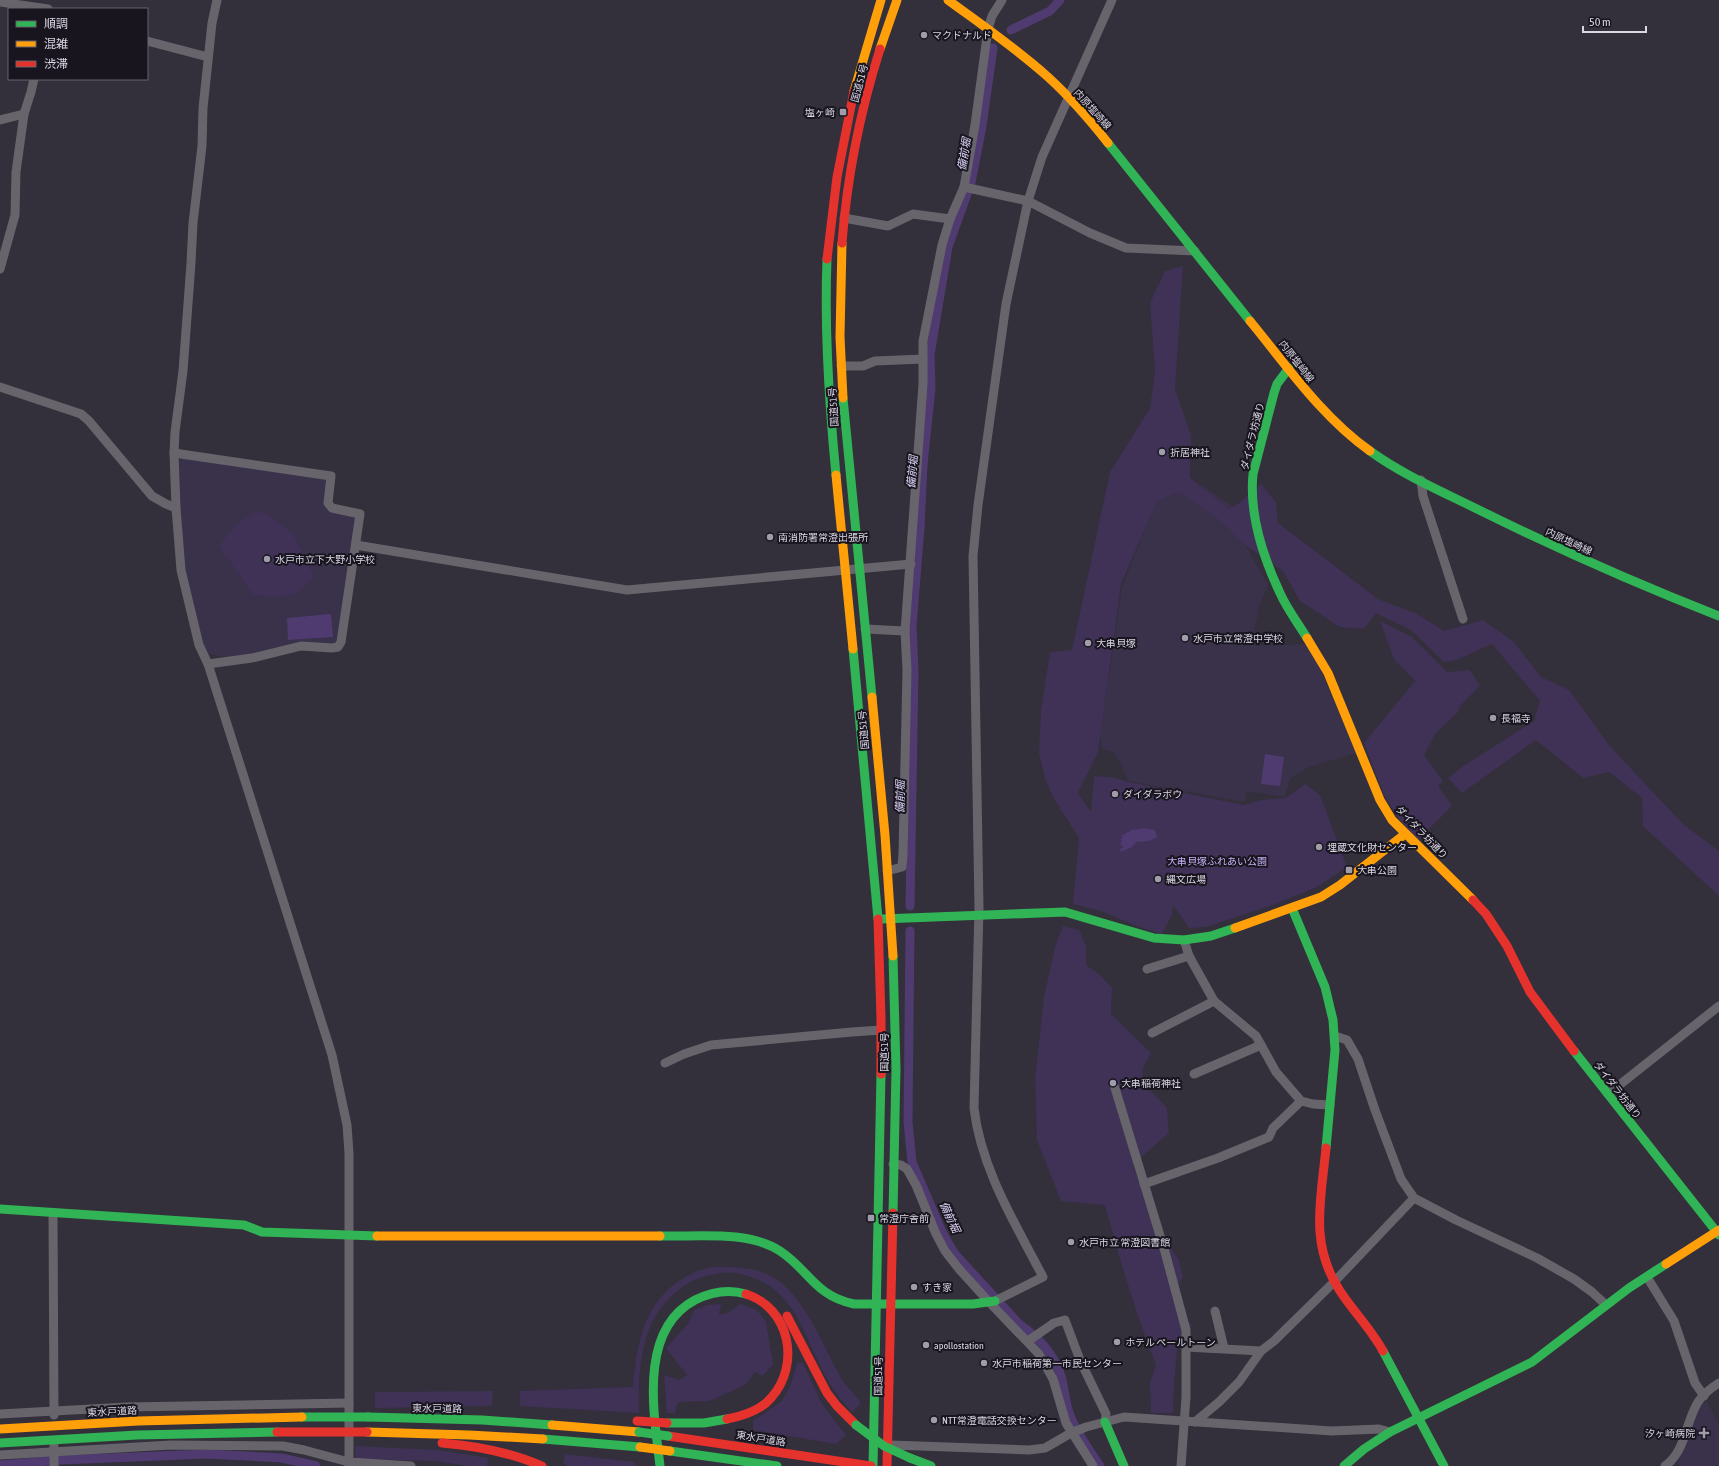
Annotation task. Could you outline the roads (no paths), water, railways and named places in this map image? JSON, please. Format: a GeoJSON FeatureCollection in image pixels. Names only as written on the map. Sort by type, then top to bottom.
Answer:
{"type":"FeatureCollection","features":[{"type":"Feature","properties":{"kind":"main road","name":"国道51号"},"geometry":{"type":"LineString","coordinates":[[872,1466],[877,1304],[881,1030],[878,920],[826,365],[826,286],[831,215],[842,138],[856,80],[881,0]]}},
{"type":"Feature","properties":{"kind":"main road","name":"国道51号"},"geometry":{"type":"LineString","coordinates":[[887,1466],[896,1069],[891,919],[865,628],[844,418],[839,287],[844,218],[850,177],[864,106],[885,34],[897,0]]}},
{"type":"Feature","properties":{"kind":"main road","name":"内原塩崎線"},"geometry":{"type":"LineString","coordinates":[[948,0],[1041,70],[1096,127],[1314,400],[1346,432],[1387,463],[1579,558],[1719,616]]}},
{"type":"Feature","properties":{"kind":"main road","name":"ダイダラ坊通り"},"geometry":{"type":"LineString","coordinates":[[1289,368],[1277,384],[1253,474],[1254,505],[1259,538],[1280,594],[1328,673],[1380,800],[1392,820],[1405,834],[1464,890],[1486,914],[1507,946],[1537,1003],[1718,1232]]}},
{"type":"Feature","properties":{"kind":"main road"},"geometry":{"type":"LineString","coordinates":[[878,920],[1065,912],[1154,938],[1184,940],[1211,936],[1292,908],[1330,892],[1405,834]]}},
{"type":"Feature","properties":{"kind":"main road"},"geometry":{"type":"LineString","coordinates":[[1292,908],[1322,979],[1335,1036],[1335,1052],[1319,1205],[1319,1234],[1324,1257],[1334,1282],[1369,1327],[1380,1344],[1444,1466]]}},
{"type":"Feature","properties":{"kind":"main road"},"geometry":{"type":"LineString","coordinates":[[0,1209],[244,1225],[262,1232],[349,1236],[648,1236],[750,1238],[763,1242],[786,1255],[822,1292],[838,1300],[854,1304],[890,1305],[959,1305],[992,1302]]}},
{"type":"Feature","properties":{"kind":"main road"},"geometry":{"type":"LineString","coordinates":[[1344,1466],[1364,1449],[1390,1432],[1532,1362],[1568,1336],[1606,1305],[1718,1232]]}},
{"type":"Feature","properties":{"kind":"main road"},"geometry":{"type":"LineString","coordinates":[[716,1283],[728,1282],[747,1285],[757,1289],[775,1301],[792,1323],[827,1393],[846,1416],[884,1446],[919,1463],[931,1466]]}},
{"type":"Feature","properties":{"kind":"main road"},"geometry":{"type":"LineString","coordinates":[[633,1421],[667,1423],[700,1424],[732,1419],[754,1410],[772,1397],[786,1370],[788,1347],[786,1334],[769,1307],[759,1300],[742,1293],[726,1291],[713,1292],[694,1299],[678,1312],[666,1329],[655,1368],[655,1414],[660,1466]]}},
{"type":"Feature","properties":{"kind":"main road"},"geometry":{"type":"LineString","coordinates":[[652,1466],[646,1376],[648,1352],[662,1320],[674,1303]]}},
{"type":"Feature","properties":{"kind":"main road"},"geometry":{"type":"LineString","coordinates":[[447,1418],[482,1415],[601,1420]]}},
{"type":"Feature","properties":{"kind":"main road","name":"東水戸道路"},"geometry":{"type":"LineString","coordinates":[[0,1429],[45,1425],[240,1417],[447,1418],[554,1424],[639,1432],[872,1466]]}},
{"type":"Feature","properties":{"kind":"main road"},"geometry":{"type":"LineString","coordinates":[[1105,1422],[1124,1466]]}},
{"type":"Feature","properties":{"kind":"main road"},"geometry":{"type":"LineString","coordinates":[[0,1443],[54,1439],[250,1431],[367,1436],[440,1443],[489,1449],[519,1456],[542,1466]]}},
{"type":"Feature","properties":{"kind":"main road"},"geometry":{"type":"LineString","coordinates":[[367,1436],[447,1433],[556,1439],[640,1447],[777,1466]]}},
{"type":"Feature","properties":{"kind":"street"},"geometry":{"type":"LineString","coordinates":[[217,0],[212,23],[208,57],[203,108],[202,146],[193,223],[183,370],[174,432],[176,508],[181,570],[199,645],[208,664],[332,1055],[347,1125],[349,1154],[350,1464]]}},
{"type":"Feature","properties":{"kind":"street"},"geometry":{"type":"LineString","coordinates":[[887,871],[902,867],[903,854],[906,670],[905,631],[923,384],[923,341],[938,262],[950,220],[968,188],[988,29],[992,16],[1002,0]]}},
{"type":"Feature","properties":{"kind":"street"},"geometry":{"type":"LineString","coordinates":[[992,1302],[1042,1277],[989,1169],[976,1123],[974,1108],[979,915],[973,556],[978,505],[1006,304],[1028,201],[1042,157],[1112,0]]}},
{"type":"Feature","properties":{"kind":"street"},"geometry":{"type":"LineString","coordinates":[[0,2],[42,6]]}},
{"type":"Feature","properties":{"kind":"street"},"geometry":{"type":"LineString","coordinates":[[148,41],[208,57]]}},
{"type":"Feature","properties":{"kind":"street"},"geometry":{"type":"LineString","coordinates":[[0,269],[15,215],[16,172],[24,114],[32,92],[34,80]]}},
{"type":"Feature","properties":{"kind":"street"},"geometry":{"type":"LineString","coordinates":[[0,120],[24,114]]}},
{"type":"Feature","properties":{"kind":"street"},"geometry":{"type":"LineString","coordinates":[[968,188],[1028,201],[1090,233],[1126,248],[1195,251]]}},
{"type":"Feature","properties":{"kind":"street"},"geometry":{"type":"LineString","coordinates":[[844,218],[888,226],[913,214],[950,220]]}},
{"type":"Feature","properties":{"kind":"street"},"geometry":{"type":"LineString","coordinates":[[841,366],[863,366],[875,361],[923,360]]}},
{"type":"Feature","properties":{"kind":"street"},"geometry":{"type":"LineString","coordinates":[[0,387],[81,414],[152,496],[176,508]]}},
{"type":"Feature","properties":{"kind":"street"},"geometry":{"type":"LineString","coordinates":[[174,453],[331,476],[328,503],[332,508],[360,514],[342,642],[338,647],[301,646],[252,658],[208,664]]}},
{"type":"Feature","properties":{"kind":"street"},"geometry":{"type":"LineString","coordinates":[[1421,480],[1423,496],[1463,619]]}},
{"type":"Feature","properties":{"kind":"street"},"geometry":{"type":"LineString","coordinates":[[356,545],[500,568],[620,590],[911,564]]}},
{"type":"Feature","properties":{"kind":"street"},"geometry":{"type":"LineString","coordinates":[[865,628],[905,631]]}},
{"type":"Feature","properties":{"kind":"street"},"geometry":{"type":"LineString","coordinates":[[1184,940],[1189,956],[1214,1000],[1256,1036],[1276,1072],[1301,1101],[1313,1104],[1330,1104]]}},
{"type":"Feature","properties":{"kind":"street"},"geometry":{"type":"LineString","coordinates":[[1147,969],[1189,956]]}},
{"type":"Feature","properties":{"kind":"street"},"geometry":{"type":"LineString","coordinates":[[1152,1033],[1214,1000]]}},
{"type":"Feature","properties":{"kind":"street"},"geometry":{"type":"LineString","coordinates":[[1608,1094],[1719,1006]]}},
{"type":"Feature","properties":{"kind":"street"},"geometry":{"type":"LineString","coordinates":[[665,1063],[711,1045],[881,1030]]}},
{"type":"Feature","properties":{"kind":"street"},"geometry":{"type":"LineString","coordinates":[[1335,1036],[1347,1040],[1358,1058],[1374,1110],[1401,1179],[1414,1198],[1456,1220],[1537,1258],[1574,1279],[1592,1292],[1606,1305]]}},
{"type":"Feature","properties":{"kind":"street"},"geometry":{"type":"LineString","coordinates":[[1194,1074],[1261,1045]]}},
{"type":"Feature","properties":{"kind":"street"},"geometry":{"type":"LineString","coordinates":[[1115,1088],[1166,1252],[1184,1322],[1186,1348],[1181,1466]]}},
{"type":"Feature","properties":{"kind":"street"},"geometry":{"type":"LineString","coordinates":[[1144,1184],[1218,1158],[1269,1137],[1273,1128],[1301,1101]]}},
{"type":"Feature","properties":{"kind":"street"},"geometry":{"type":"LineString","coordinates":[[893,1164],[901,1165],[908,1169],[936,1234],[946,1251],[992,1302],[1034,1337],[1039,1354],[1048,1367],[1066,1423],[1093,1466]]}},
{"type":"Feature","properties":{"kind":"street"},"geometry":{"type":"LineString","coordinates":[[1195,1422],[1219,1402],[1239,1382],[1261,1351],[1274,1341],[1334,1282],[1414,1198]]}},
{"type":"Feature","properties":{"kind":"street"},"geometry":{"type":"LineString","coordinates":[[53,1213],[54,1460]]}},
{"type":"Feature","properties":{"kind":"street"},"geometry":{"type":"LineString","coordinates":[[1647,1277],[1674,1321],[1695,1383],[1704,1396]]}},
{"type":"Feature","properties":{"kind":"street"},"geometry":{"type":"LineString","coordinates":[[1215,1311],[1224,1348]]}},
{"type":"Feature","properties":{"kind":"street"},"geometry":{"type":"LineString","coordinates":[[1034,1337],[1054,1323],[1064,1320],[1080,1360],[1106,1414],[1105,1422]]}},
{"type":"Feature","properties":{"kind":"street"},"geometry":{"type":"LineString","coordinates":[[1186,1348],[1224,1348],[1245,1351],[1261,1351]]}},
{"type":"Feature","properties":{"kind":"street"},"geometry":{"type":"LineString","coordinates":[[1665,1466],[1673,1460],[1678,1452],[1693,1412],[1704,1396],[1719,1383]]}},
{"type":"Feature","properties":{"kind":"street"},"geometry":{"type":"LineString","coordinates":[[0,1414],[54,1410],[349,1403]]}},
{"type":"Feature","properties":{"kind":"street"},"geometry":{"type":"LineString","coordinates":[[888,1445],[1029,1450],[1045,1448],[1073,1432],[1124,1417],[1332,1431],[1379,1428],[1390,1432]]}},
{"type":"Feature","properties":{"kind":"street"},"geometry":{"type":"LineString","coordinates":[[0,1455],[54,1460],[171,1445],[283,1446],[304,1450],[350,1464],[411,1466]]}},
{"type":"Feature","properties":{"kind":"waterway","name":"備前堀"},"geometry":{"type":"LineString","coordinates":[[1011,30],[1050,11],[1060,0]]}},
{"type":"Feature","properties":{"kind":"waterway","name":"備前堀"},"geometry":{"type":"LineString","coordinates":[[910,906],[914,672],[912,626],[920,528],[923,465],[931,388],[930,355],[948,247],[971,183],[982,126],[993,48]]}},
{"type":"Feature","properties":{"kind":"waterway","name":"備前堀"},"geometry":{"type":"LineString","coordinates":[[910,931],[908,1122],[912,1162],[942,1232],[954,1253],[1019,1324],[1039,1340],[1050,1353],[1061,1376],[1067,1408],[1071,1418],[1081,1437],[1100,1466]]}},
{"type":"Feature","properties":{"kind":"waterway"},"geometry":{"type":"LineString","coordinates":[[0,1465],[61,1460],[207,1454],[282,1458],[316,1466]]}},
{"type":"Feature","properties":{"kind":"place","name":"マクドナルド"},"geometry":{"type":"Point","coordinates":[924,35]}},
{"type":"Feature","properties":{"kind":"place","name":"塩ヶ崎"},"geometry":{"type":"Point","coordinates":[843,112]}},
{"type":"Feature","properties":{"kind":"place","name":"折居神社"},"geometry":{"type":"Point","coordinates":[1162,452]}},
{"type":"Feature","properties":{"kind":"place","name":"南消防署常澄出張所"},"geometry":{"type":"Point","coordinates":[770,537]}},
{"type":"Feature","properties":{"kind":"place","name":"水戸市立下大野小学校"},"geometry":{"type":"Point","coordinates":[267,559]}},
{"type":"Feature","properties":{"kind":"place","name":"水戸市立常澄中学校"},"geometry":{"type":"Point","coordinates":[1185,638]}},
{"type":"Feature","properties":{"kind":"place","name":"大串貝塚"},"geometry":{"type":"Point","coordinates":[1088,643]}},
{"type":"Feature","properties":{"kind":"place","name":"長福寺"},"geometry":{"type":"Point","coordinates":[1493,718]}},
{"type":"Feature","properties":{"kind":"place","name":"ダイダラボウ"},"geometry":{"type":"Point","coordinates":[1115,794]}},
{"type":"Feature","properties":{"kind":"place","name":"埋蔵文化財センター"},"geometry":{"type":"Point","coordinates":[1319,847]}},
{"type":"Feature","properties":{"kind":"place","name":"大串公園"},"geometry":{"type":"Point","coordinates":[1349,870]}},
{"type":"Feature","properties":{"kind":"place","name":"縄文広場"},"geometry":{"type":"Point","coordinates":[1158,879]}},
{"type":"Feature","properties":{"kind":"place","name":"大串稲荷神社"},"geometry":{"type":"Point","coordinates":[1113,1083]}},
{"type":"Feature","properties":{"kind":"place","name":"常澄庁舎前"},"geometry":{"type":"Point","coordinates":[871,1218]}},
{"type":"Feature","properties":{"kind":"place","name":"水戸市立 常澄図書館"},"geometry":{"type":"Point","coordinates":[1071,1242]}},
{"type":"Feature","properties":{"kind":"place","name":"すき家"},"geometry":{"type":"Point","coordinates":[914,1287]}},
{"type":"Feature","properties":{"kind":"place","name":"ホテル ペールトーン"},"geometry":{"type":"Point","coordinates":[1117,1342]}},
{"type":"Feature","properties":{"kind":"place","name":"apollostation"},"geometry":{"type":"Point","coordinates":[926,1345]}},
{"type":"Feature","properties":{"kind":"place","name":"水戸市稲荷第一市民センター"},"geometry":{"type":"Point","coordinates":[984,1363]}},
{"type":"Feature","properties":{"kind":"place","name":"NTT常澄電話交換センター"},"geometry":{"type":"Point","coordinates":[934,1420]}},
{"type":"Feature","properties":{"kind":"place","name":"汐ヶ崎病院"},"geometry":{"type":"Point","coordinates":[1704,1433]}},
{"type":"Feature","properties":{"kind":"park label","name":"大串貝塚ふれあい公園"},"geometry":{"type":"Point","coordinates":[1217,861]}}]}
